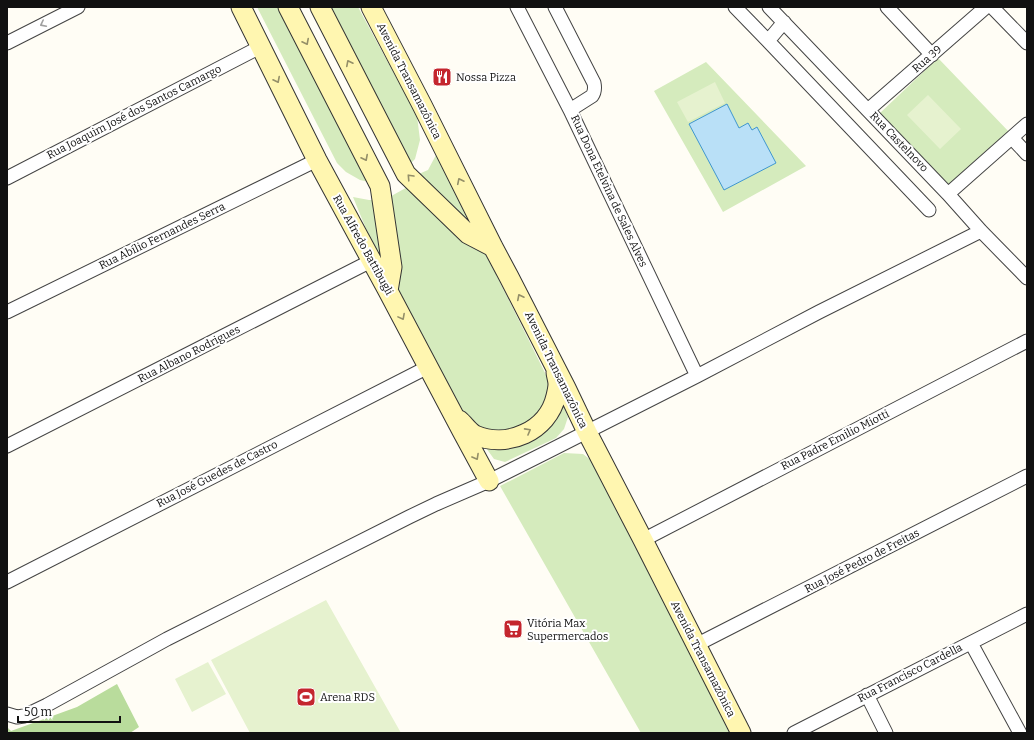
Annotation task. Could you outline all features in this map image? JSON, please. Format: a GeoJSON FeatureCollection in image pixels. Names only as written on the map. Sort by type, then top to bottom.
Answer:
{"type":"FeatureCollection","features":[{"type":"Feature","properties":{"kind":"street"},"geometry":{"type":"LineString","coordinates":[[7,42],[78,7]]}},
{"type":"Feature","properties":{"kind":"street","name":"Rua Alfredo Battibugli"},"geometry":{"type":"LineString","coordinates":[[241,7],[317,160],[489,481]]}},
{"type":"Feature","properties":{"kind":"street"},"geometry":{"type":"LineString","coordinates":[[288,7],[380,186],[392,267],[388,291]]}},
{"type":"Feature","properties":{"kind":"street"},"geometry":{"type":"LineString","coordinates":[[320,7],[406,174],[468,234],[493,247]]}},
{"type":"Feature","properties":{"kind":"street","name":"Avenida Transamazônica"},"geometry":{"type":"LineString","coordinates":[[371,7],[741,733]]}},
{"type":"Feature","properties":{"kind":"street","name":"Rua Dona Etelvina de Sales Alves"},"geometry":{"type":"LineString","coordinates":[[517,7],[570,110],[697,376]]}},
{"type":"Feature","properties":{"kind":"street"},"geometry":{"type":"LineString","coordinates":[[555,7],[595,87],[592,96],[570,110]]}},
{"type":"Feature","properties":{"kind":"street"},"geometry":{"type":"LineString","coordinates":[[735,7],[929,210]]}},
{"type":"Feature","properties":{"kind":"street","name":"Rua Castelnovo"},"geometry":{"type":"LineString","coordinates":[[769,7],[1027,278]]}},
{"type":"Feature","properties":{"kind":"street"},"geometry":{"type":"LineString","coordinates":[[887,7],[932,55]]}},
{"type":"Feature","properties":{"kind":"street","name":"Rua 39"},"geometry":{"type":"LineString","coordinates":[[868,110],[986,7]]}},
{"type":"Feature","properties":{"kind":"street"},"geometry":{"type":"LineString","coordinates":[[992,7],[1027,43]]}},
{"type":"Feature","properties":{"kind":"street"},"geometry":{"type":"LineString","coordinates":[[768,41],[784,22]]}},
{"type":"Feature","properties":{"kind":"street","name":"Rua Joaquim José dos Santos Camargo"},"geometry":{"type":"LineString","coordinates":[[7,178],[260,47]]}},
{"type":"Feature","properties":{"kind":"street"},"geometry":{"type":"LineString","coordinates":[[948,194],[1027,124]]}},
{"type":"Feature","properties":{"kind":"street"},"geometry":{"type":"LineString","coordinates":[[1012,138],[1027,154]]}},
{"type":"Feature","properties":{"kind":"street","name":"Rua Abílio Fernandes Serra"},"geometry":{"type":"LineString","coordinates":[[7,312],[317,160]]}},
{"type":"Feature","properties":{"kind":"street"},"geometry":{"type":"LineString","coordinates":[[7,714],[17,717],[24,716],[47,706],[187,629],[409,517],[489,481],[587,432],[819,312],[981,231]]}},
{"type":"Feature","properties":{"kind":"street","name":"Rua Albano Rodrigues"},"geometry":{"type":"LineString","coordinates":[[7,446],[371,261]]}},
{"type":"Feature","properties":{"kind":"street","name":"Rua Padre Emilio Miotti"},"geometry":{"type":"LineString","coordinates":[[643,540],[1027,340]]}},
{"type":"Feature","properties":{"kind":"street"},"geometry":{"type":"LineString","coordinates":[[448,406],[460,421],[474,434],[493,440],[512,439],[530,432],[545,419],[554,403],[558,384],[554,365]]}},
{"type":"Feature","properties":{"kind":"street","name":"Rua José Guedes de Castro"},"geometry":{"type":"LineString","coordinates":[[7,582],[428,367]]}},
{"type":"Feature","properties":{"kind":"street","name":"Rua José Pedro de Freitas"},"geometry":{"type":"LineString","coordinates":[[696,645],[1027,476]]}},
{"type":"Feature","properties":{"kind":"street","name":"Rua Francisco Cardella"},"geometry":{"type":"LineString","coordinates":[[794,733],[1027,614]]}},
{"type":"Feature","properties":{"kind":"street"},"geometry":{"type":"LineString","coordinates":[[971,643],[1020,733]]}},
{"type":"Feature","properties":{"kind":"street"},"geometry":{"type":"LineString","coordinates":[[867,695],[886,733]]}},
{"type":"Feature","properties":{"kind":"green space"},"geometry":{"type":"Polygon","coordinates":[[[257,7],[285,7],[373,183],[360,180],[346,172],[337,163],[257,7]]]}},
{"type":"Feature","properties":{"kind":"green space"},"geometry":{"type":"Polygon","coordinates":[[[326,7],[358,7],[417,116],[420,140],[415,159],[407,167],[326,7]]]}},
{"type":"Feature","properties":{"kind":"green space"},"geometry":{"type":"Polygon","coordinates":[[[938,58],[1011,134],[952,190],[879,114],[938,58]]]}},
{"type":"Feature","properties":{"kind":"green space"},"geometry":{"type":"Polygon","coordinates":[[[706,62],[806,166],[723,212],[654,91],[706,62]]]}},
{"type":"Feature","properties":{"kind":"green space"},"geometry":{"type":"Polygon","coordinates":[[[715,82],[725,103],[688,122],[677,102],[715,82]]]}},
{"type":"Feature","properties":{"kind":"green space"},"geometry":{"type":"Polygon","coordinates":[[[928,95],[961,129],[940,149],[907,115],[928,95]]]}},
{"type":"Feature","properties":{"kind":"green space"},"geometry":{"type":"Polygon","coordinates":[[[436,155],[476,234],[414,176],[428,170],[436,155]]]}},
{"type":"Feature","properties":{"kind":"green space"},"geometry":{"type":"Polygon","coordinates":[[[411,185],[483,248],[553,389],[542,418],[512,435],[473,429],[393,289],[386,199],[411,185]]]}},
{"type":"Feature","properties":{"kind":"green space"},"geometry":{"type":"Polygon","coordinates":[[[353,197],[379,200],[387,280],[353,197]]]}},
{"type":"Feature","properties":{"kind":"green space"},"geometry":{"type":"Polygon","coordinates":[[[560,399],[568,417],[564,429],[556,438],[505,462],[494,459],[481,441],[506,443],[560,399]]]}},
{"type":"Feature","properties":{"kind":"green space"},"geometry":{"type":"Polygon","coordinates":[[[564,453],[583,454],[592,461],[732,733],[641,733],[500,486],[564,453]]]}},
{"type":"Feature","properties":{"kind":"green space","name":"Arena RDS"},"geometry":{"type":"Polygon","coordinates":[[[326,600],[401,733],[250,733],[211,660],[326,600]]]}},
{"type":"Feature","properties":{"kind":"green space"},"geometry":{"type":"Polygon","coordinates":[[[208,662],[226,694],[192,712],[175,679],[208,662]]]}},
{"type":"Feature","properties":{"kind":"green space"},"geometry":{"type":"Polygon","coordinates":[[[117,684],[139,727],[130,733],[7,733],[7,727],[11,731],[77,707],[117,684]]]}},
{"type":"Feature","properties":{"kind":"water"},"geometry":{"type":"Polygon","coordinates":[[[727,104],[739,128],[748,123],[752,130],[757,127],[776,163],[724,190],[689,124],[727,104]]]}},
{"type":"Feature","properties":{"kind":"place","name":"Nossa Pizza"},"geometry":{"type":"Point","coordinates":[442,77]}},
{"type":"Feature","properties":{"kind":"place","name":"Vitória Max Supermercados"},"geometry":{"type":"Point","coordinates":[513,629]}},
{"type":"Feature","properties":{"kind":"place","name":"Arena RDS"},"geometry":{"type":"Point","coordinates":[306,697]}}]}
